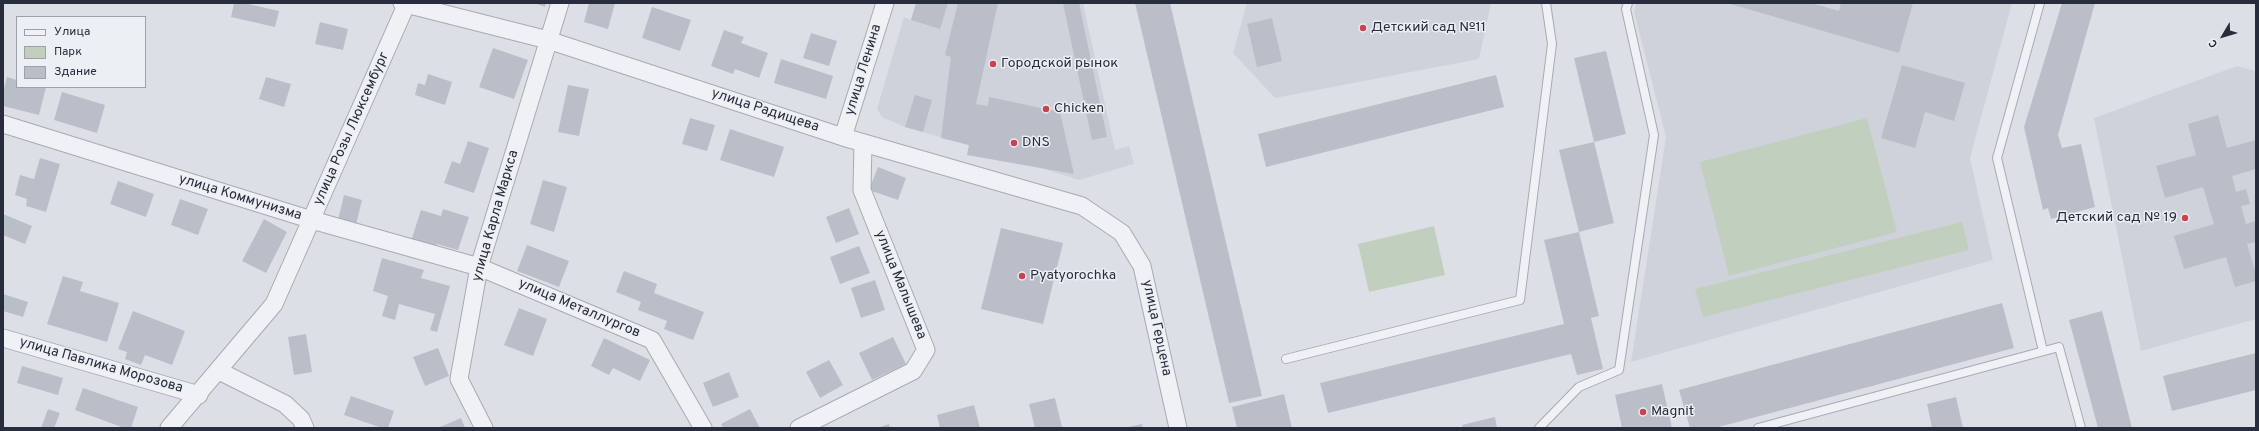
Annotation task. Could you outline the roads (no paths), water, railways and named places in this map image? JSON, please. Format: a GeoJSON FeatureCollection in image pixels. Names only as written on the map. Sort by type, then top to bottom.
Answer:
{"type":"FeatureCollection","features":[{"type":"Feature","properties":{"kind":"street","name":"улица Радищева"},"geometry":{"type":"LineString","coordinates":[[406,3],[548,40],[844,137],[1082,206],[1122,233]]}},
{"type":"Feature","properties":{"kind":"street","name":"улица Розы Люксембург"},"geometry":{"type":"LineString","coordinates":[[169,428],[199,395],[274,304],[406,3]]}},
{"type":"Feature","properties":{"kind":"street","name":"улица Карла Маркса"},"geometry":{"type":"LineString","coordinates":[[484,428],[460,379],[479,267],[560,3]]}},
{"type":"Feature","properties":{"kind":"street","name":"улица Ленина"},"geometry":{"type":"LineString","coordinates":[[844,137],[885,3]]}},
{"type":"Feature","properties":{"kind":"street","name":"улица Коммунизма"},"geometry":{"type":"LineString","coordinates":[[3,124],[312,220],[479,267]]}},
{"type":"Feature","properties":{"kind":"street","name":"улица Малышева"},"geometry":{"type":"LineString","coordinates":[[799,428],[913,371],[926,350],[862,190],[863,142]]}},
{"type":"Feature","properties":{"kind":"street","name":"улица Герцена"},"geometry":{"type":"LineString","coordinates":[[1122,233],[1142,266],[1178,428]]}},
{"type":"Feature","properties":{"kind":"street","name":"улица Металлургов"},"geometry":{"type":"LineString","coordinates":[[479,267],[652,340],[703,428]]}},
{"type":"Feature","properties":{"kind":"street","name":"улица Павлика Морозова"},"geometry":{"type":"LineString","coordinates":[[3,338],[199,395]]}},
{"type":"Feature","properties":{"kind":"street"},"geometry":{"type":"LineString","coordinates":[[219,371],[285,404],[301,419],[304,428]]}},
{"type":"Feature","properties":{"kind":"lane"},"geometry":{"type":"LineString","coordinates":[[1286,359],[1520,300],[1552,44],[1546,3]]}},
{"type":"Feature","properties":{"kind":"lane"},"geometry":{"type":"LineString","coordinates":[[1539,428],[1578,387],[1618,370],[1654,136],[1626,9],[1628,3]]}},
{"type":"Feature","properties":{"kind":"lane"},"geometry":{"type":"LineString","coordinates":[[2040,3],[1997,158],[2043,351]]}},
{"type":"Feature","properties":{"kind":"lane"},"geometry":{"type":"LineString","coordinates":[[1758,428],[2059,346],[2081,428]]}},
{"type":"Feature","properties":{"kind":"place","name":"Детский сад №11"},"geometry":{"type":"Point","coordinates":[1363,28]}},
{"type":"Feature","properties":{"kind":"place","name":"Городской рынок"},"geometry":{"type":"Point","coordinates":[993,64]}},
{"type":"Feature","properties":{"kind":"place","name":"Chicken"},"geometry":{"type":"Point","coordinates":[1046,109]}},
{"type":"Feature","properties":{"kind":"place","name":"DNS"},"geometry":{"type":"Point","coordinates":[1014,143]}},
{"type":"Feature","properties":{"kind":"place","name":"Детский сад № 19"},"geometry":{"type":"Point","coordinates":[2185,218]}},
{"type":"Feature","properties":{"kind":"place","name":"Pyatyorochka"},"geometry":{"type":"Point","coordinates":[1022,276]}},
{"type":"Feature","properties":{"kind":"place","name":"Magnit"},"geometry":{"type":"Point","coordinates":[1643,412]}}]}
